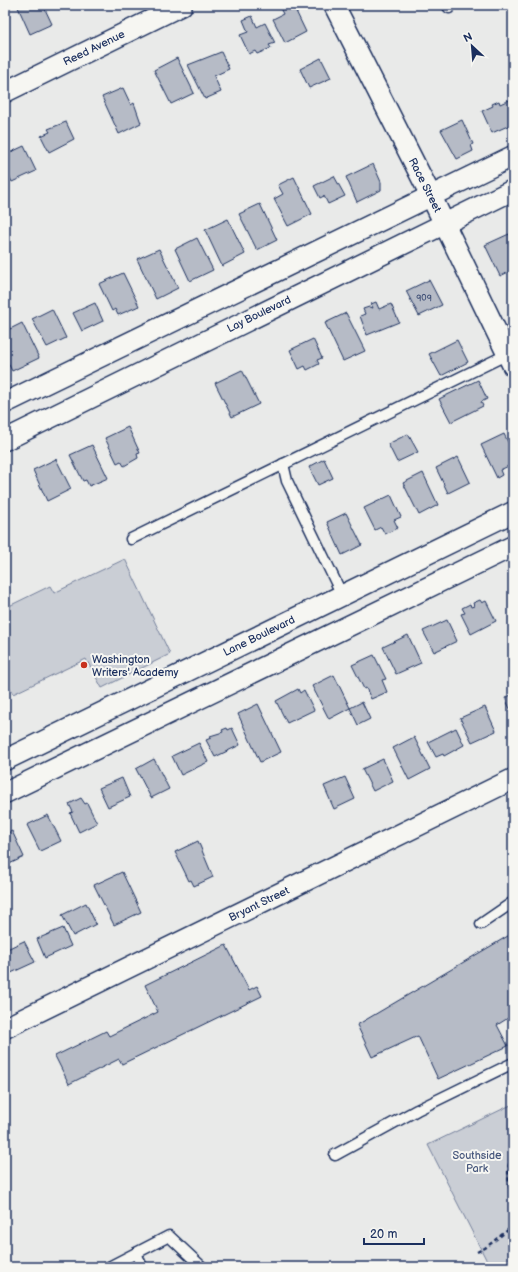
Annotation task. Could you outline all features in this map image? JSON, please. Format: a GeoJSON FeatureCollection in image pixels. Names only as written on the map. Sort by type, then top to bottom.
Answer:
{"type":"FeatureCollection","features":[{"type":"Feature","properties":{"kind":"street","name":"Reed Avenue"},"geometry":{"type":"LineString","coordinates":[[5,92],[182,5]]}},
{"type":"Feature","properties":{"kind":"street","name":"Race Street"},"geometry":{"type":"LineString","coordinates":[[334,5],[511,357]]}},
{"type":"Feature","properties":{"kind":"street"},"geometry":{"type":"LineString","coordinates":[[5,403],[513,156]]}},
{"type":"Feature","properties":{"kind":"street","name":"Lay Boulevard"},"geometry":{"type":"LineString","coordinates":[[5,440],[513,190]]}},
{"type":"Feature","properties":{"kind":"street"},"geometry":{"type":"LineString","coordinates":[[163,326],[177,355]]}},
{"type":"Feature","properties":{"kind":"street","name":"Lane Boulevard"},"geometry":{"type":"LineString","coordinates":[[5,760],[513,512]]}},
{"type":"Feature","properties":{"kind":"street"},"geometry":{"type":"LineString","coordinates":[[5,793],[513,546]]}},
{"type":"Feature","properties":{"kind":"street"},"geometry":{"type":"LineString","coordinates":[[269,631],[283,658]]}},
{"type":"Feature","properties":{"kind":"street","name":"Bryant Street"},"geometry":{"type":"LineString","coordinates":[[5,1028],[513,779]]}},
{"type":"Feature","properties":{"kind":"lane"},"geometry":{"type":"LineString","coordinates":[[131,539],[283,464],[511,357]]}},
{"type":"Feature","properties":{"kind":"lane"},"geometry":{"type":"LineString","coordinates":[[283,464],[287,481],[342,595]]}},
{"type":"Feature","properties":{"kind":"lane"},"geometry":{"type":"LineString","coordinates":[[481,924],[513,902]]}},
{"type":"Feature","properties":{"kind":"lane"},"geometry":{"type":"LineString","coordinates":[[335,1155],[417,1110],[513,1063]]}},
{"type":"Feature","properties":{"kind":"lane"},"geometry":{"type":"LineString","coordinates":[[109,1267],[169,1236],[202,1267]]}},
{"type":"Feature","properties":{"kind":"lane"},"geometry":{"type":"LineString","coordinates":[[136,1253],[142,1267]]}},
{"type":"Feature","properties":{"kind":"path"},"geometry":{"type":"LineString","coordinates":[[513,1150],[509,1164],[508,1179],[513,1208]]}},
{"type":"Feature","properties":{"kind":"path"},"geometry":{"type":"LineString","coordinates":[[477,1252],[494,1242],[513,1226]]}},
{"type":"Feature","properties":{"kind":"green space"},"geometry":{"type":"Polygon","coordinates":[[[125,559],[170,654],[102,688],[86,659],[13,694],[5,678],[5,661],[8,660],[5,654],[5,608],[50,586],[54,593],[125,559]]]}},
{"type":"Feature","properties":{"kind":"green space","name":"Southside Park"},"geometry":{"type":"Polygon","coordinates":[[[513,1104],[513,1267],[490,1267],[428,1145],[513,1104]]]}},
{"type":"Feature","properties":{"kind":"building"},"geometry":{"type":"Polygon","coordinates":[[[17,5],[43,5],[52,24],[30,34],[17,5]]]}},
{"type":"Feature","properties":{"kind":"building"},"geometry":{"type":"Polygon","coordinates":[[[286,5],[293,5],[306,32],[285,43],[273,19],[283,14],[280,8],[286,5]]]}},
{"type":"Feature","properties":{"kind":"building"},"geometry":{"type":"Polygon","coordinates":[[[252,16],[257,27],[265,23],[275,43],[269,45],[271,48],[257,54],[255,51],[249,54],[240,35],[248,32],[243,20],[252,16]]]}},
{"type":"Feature","properties":{"kind":"building"},"geometry":{"type":"Polygon","coordinates":[[[221,52],[229,69],[214,76],[221,92],[205,99],[188,65],[221,52]]]}},
{"type":"Feature","properties":{"kind":"building"},"geometry":{"type":"Polygon","coordinates":[[[177,58],[194,93],[171,104],[154,70],[177,58]]]}},
{"type":"Feature","properties":{"kind":"building"},"geometry":{"type":"Polygon","coordinates":[[[321,58],[331,78],[309,88],[300,69],[321,58]]]}},
{"type":"Feature","properties":{"kind":"building"},"geometry":{"type":"Polygon","coordinates":[[[123,88],[131,105],[134,103],[141,123],[119,134],[102,97],[123,88]]]}},
{"type":"Feature","properties":{"kind":"building"},"geometry":{"type":"Polygon","coordinates":[[[509,100],[513,109],[513,130],[510,125],[492,133],[482,111],[493,106],[492,104],[499,101],[500,104],[509,100]]]}},
{"type":"Feature","properties":{"kind":"building"},"geometry":{"type":"Polygon","coordinates":[[[462,120],[473,144],[471,145],[473,151],[457,159],[441,130],[462,120]]]}},
{"type":"Feature","properties":{"kind":"building"},"geometry":{"type":"Polygon","coordinates":[[[66,122],[74,139],[49,152],[41,136],[50,132],[48,129],[66,122]]]}},
{"type":"Feature","properties":{"kind":"building"},"geometry":{"type":"Polygon","coordinates":[[[24,146],[36,171],[12,182],[5,168],[5,155],[24,146]]]}},
{"type":"Feature","properties":{"kind":"building"},"geometry":{"type":"Polygon","coordinates":[[[373,164],[381,182],[381,190],[357,202],[346,177],[373,164]]]}},
{"type":"Feature","properties":{"kind":"building"},"geometry":{"type":"Polygon","coordinates":[[[334,176],[345,196],[328,204],[324,196],[320,198],[314,186],[334,176]]]}},
{"type":"Feature","properties":{"kind":"building"},"geometry":{"type":"Polygon","coordinates":[[[294,177],[312,214],[288,226],[274,199],[283,194],[278,185],[294,177]]]}},
{"type":"Feature","properties":{"kind":"building"},"geometry":{"type":"Polygon","coordinates":[[[260,204],[277,240],[257,250],[239,214],[260,204]]]}},
{"type":"Feature","properties":{"kind":"building"},"geometry":{"type":"Polygon","coordinates":[[[228,219],[245,254],[222,266],[205,230],[228,219]]]}},
{"type":"Feature","properties":{"kind":"building"},"geometry":{"type":"Polygon","coordinates":[[[509,234],[513,239],[513,270],[500,276],[485,245],[509,234]]]}},
{"type":"Feature","properties":{"kind":"building"},"geometry":{"type":"Polygon","coordinates":[[[197,238],[213,270],[190,281],[175,249],[197,238]]]}},
{"type":"Feature","properties":{"kind":"building"},"geometry":{"type":"Polygon","coordinates":[[[159,249],[178,288],[156,299],[137,259],[159,249]]]}},
{"type":"Feature","properties":{"kind":"building"},"geometry":{"type":"Polygon","coordinates":[[[123,273],[139,306],[118,315],[115,309],[112,311],[99,284],[123,273]]]}},
{"type":"Feature","properties":{"kind":"building"},"geometry":{"type":"Polygon","coordinates":[[[429,280],[442,305],[419,316],[406,291],[429,280]]]}},
{"type":"Feature","properties":{"kind":"building"},"geometry":{"type":"Polygon","coordinates":[[[376,302],[379,309],[391,304],[399,322],[367,335],[360,316],[365,314],[363,309],[369,307],[373,308],[371,304],[376,302]]]}},
{"type":"Feature","properties":{"kind":"building"},"geometry":{"type":"Polygon","coordinates":[[[95,303],[103,321],[82,331],[73,313],[95,303]]]}},
{"type":"Feature","properties":{"kind":"building"},"geometry":{"type":"Polygon","coordinates":[[[52,309],[66,338],[47,347],[32,319],[52,309]]]}},
{"type":"Feature","properties":{"kind":"building"},"geometry":{"type":"Polygon","coordinates":[[[346,313],[365,351],[343,361],[325,323],[346,313]]]}},
{"type":"Feature","properties":{"kind":"building"},"geometry":{"type":"Polygon","coordinates":[[[5,319],[10,329],[22,323],[39,358],[12,371],[5,357],[5,319]]]}},
{"type":"Feature","properties":{"kind":"building"},"geometry":{"type":"Polygon","coordinates":[[[313,339],[322,358],[317,360],[319,364],[307,370],[305,366],[299,369],[290,350],[313,339]]]}},
{"type":"Feature","properties":{"kind":"building"},"geometry":{"type":"Polygon","coordinates":[[[457,340],[468,362],[441,376],[429,354],[457,340]]]}},
{"type":"Feature","properties":{"kind":"building"},"geometry":{"type":"Polygon","coordinates":[[[242,370],[259,404],[232,417],[215,383],[242,370]]]}},
{"type":"Feature","properties":{"kind":"building"},"geometry":{"type":"Polygon","coordinates":[[[478,380],[487,399],[481,402],[483,406],[451,422],[439,399],[478,380]]]}},
{"type":"Feature","properties":{"kind":"building"},"geometry":{"type":"Polygon","coordinates":[[[128,427],[140,453],[137,454],[138,458],[124,466],[121,461],[117,463],[105,438],[128,427]]]}},
{"type":"Feature","properties":{"kind":"building"},"geometry":{"type":"Polygon","coordinates":[[[408,434],[418,452],[397,462],[388,444],[408,434]]]}},
{"type":"Feature","properties":{"kind":"building"},"geometry":{"type":"Polygon","coordinates":[[[504,434],[513,452],[513,464],[500,470],[502,475],[497,478],[481,445],[504,434]]]}},
{"type":"Feature","properties":{"kind":"building"},"geometry":{"type":"Polygon","coordinates":[[[92,445],[108,478],[89,486],[86,480],[83,481],[70,455],[92,445]]]}},
{"type":"Feature","properties":{"kind":"building"},"geometry":{"type":"Polygon","coordinates":[[[458,457],[470,482],[448,493],[436,468],[458,457]]]}},
{"type":"Feature","properties":{"kind":"building"},"geometry":{"type":"Polygon","coordinates":[[[56,459],[71,489],[47,501],[33,470],[56,459]]]}},
{"type":"Feature","properties":{"kind":"building"},"geometry":{"type":"Polygon","coordinates":[[[324,459],[333,478],[318,485],[309,467],[324,459]]]}},
{"type":"Feature","properties":{"kind":"building"},"geometry":{"type":"Polygon","coordinates":[[[423,473],[438,505],[419,515],[403,483],[423,473]]]}},
{"type":"Feature","properties":{"kind":"building"},"geometry":{"type":"Polygon","coordinates":[[[391,495],[401,517],[394,520],[398,528],[385,534],[381,527],[375,530],[364,508],[391,495]]]}},
{"type":"Feature","properties":{"kind":"building"},"geometry":{"type":"Polygon","coordinates":[[[346,513],[362,545],[342,555],[327,522],[346,513]]]}},
{"type":"Feature","properties":{"kind":"building"},"geometry":{"type":"Polygon","coordinates":[[[480,600],[482,603],[486,601],[496,621],[471,634],[461,614],[465,613],[462,608],[470,604],[471,607],[474,606],[473,603],[480,600]]]}},
{"type":"Feature","properties":{"kind":"building"},"geometry":{"type":"Polygon","coordinates":[[[447,620],[457,641],[434,652],[423,631],[447,620]]]}},
{"type":"Feature","properties":{"kind":"building"},"geometry":{"type":"Polygon","coordinates":[[[408,635],[421,663],[396,674],[383,647],[408,635]]]}},
{"type":"Feature","properties":{"kind":"building"},"geometry":{"type":"Polygon","coordinates":[[[374,655],[386,679],[382,680],[387,692],[371,699],[366,688],[364,689],[352,665],[374,655]]]}},
{"type":"Feature","properties":{"kind":"building"},"geometry":{"type":"Polygon","coordinates":[[[334,675],[350,708],[329,719],[312,686],[334,675]]]}},
{"type":"Feature","properties":{"kind":"building"},"geometry":{"type":"Polygon","coordinates":[[[298,689],[300,693],[304,690],[314,710],[287,723],[276,701],[298,689]]]}},
{"type":"Feature","properties":{"kind":"building"},"geometry":{"type":"Polygon","coordinates":[[[513,694],[513,715],[505,698],[513,694]]]}},
{"type":"Feature","properties":{"kind":"building"},"geometry":{"type":"Polygon","coordinates":[[[362,702],[370,719],[358,725],[350,708],[362,702]]]}},
{"type":"Feature","properties":{"kind":"building"},"geometry":{"type":"Polygon","coordinates":[[[258,704],[281,752],[260,762],[238,714],[258,704]]]}},
{"type":"Feature","properties":{"kind":"building"},"geometry":{"type":"Polygon","coordinates":[[[485,707],[496,731],[472,742],[460,718],[485,707]]]}},
{"type":"Feature","properties":{"kind":"building"},"geometry":{"type":"Polygon","coordinates":[[[227,728],[228,730],[232,728],[240,745],[215,757],[206,740],[211,738],[210,736],[223,732],[222,730],[227,728]]]}},
{"type":"Feature","properties":{"kind":"building"},"geometry":{"type":"Polygon","coordinates":[[[456,728],[464,745],[444,756],[443,754],[436,757],[428,742],[456,728]]]}},
{"type":"Feature","properties":{"kind":"building"},"geometry":{"type":"Polygon","coordinates":[[[414,737],[430,769],[409,780],[393,748],[414,737]]]}},
{"type":"Feature","properties":{"kind":"building"},"geometry":{"type":"Polygon","coordinates":[[[199,743],[208,762],[181,775],[172,756],[199,743]]]}},
{"type":"Feature","properties":{"kind":"building"},"geometry":{"type":"Polygon","coordinates":[[[154,759],[169,789],[151,798],[136,769],[154,759]]]}},
{"type":"Feature","properties":{"kind":"building"},"geometry":{"type":"Polygon","coordinates":[[[383,759],[393,781],[373,791],[362,769],[383,759]]]}},
{"type":"Feature","properties":{"kind":"building"},"geometry":{"type":"Polygon","coordinates":[[[345,777],[355,799],[334,809],[324,786],[345,777]]]}},
{"type":"Feature","properties":{"kind":"building"},"geometry":{"type":"Polygon","coordinates":[[[122,778],[130,797],[108,807],[99,788],[122,778]]]}},
{"type":"Feature","properties":{"kind":"building"},"geometry":{"type":"Polygon","coordinates":[[[81,798],[85,804],[87,803],[97,823],[79,832],[70,813],[73,812],[69,804],[81,798]]]}},
{"type":"Feature","properties":{"kind":"building"},"geometry":{"type":"Polygon","coordinates":[[[48,815],[61,841],[40,851],[27,825],[48,815]]]}},
{"type":"Feature","properties":{"kind":"building"},"geometry":{"type":"Polygon","coordinates":[[[12,831],[24,857],[5,866],[5,834],[12,831]]]}},
{"type":"Feature","properties":{"kind":"building"},"geometry":{"type":"Polygon","coordinates":[[[198,841],[213,877],[194,886],[191,880],[189,881],[175,852],[198,841]]]}},
{"type":"Feature","properties":{"kind":"building"},"geometry":{"type":"Polygon","coordinates":[[[122,872],[141,912],[114,925],[94,885],[122,872]]]}},
{"type":"Feature","properties":{"kind":"building"},"geometry":{"type":"Polygon","coordinates":[[[86,903],[96,924],[73,936],[62,915],[86,903]]]}},
{"type":"Feature","properties":{"kind":"building"},"geometry":{"type":"Polygon","coordinates":[[[63,928],[71,946],[45,958],[37,939],[63,928]]]}},
{"type":"Feature","properties":{"kind":"building"},"geometry":{"type":"Polygon","coordinates":[[[513,933],[513,1015],[497,1025],[508,1046],[438,1079],[418,1036],[372,1057],[357,1025],[513,933]]]}},
{"type":"Feature","properties":{"kind":"building"},"geometry":{"type":"Polygon","coordinates":[[[24,941],[35,962],[11,973],[5,966],[5,950],[24,941]]]}},
{"type":"Feature","properties":{"kind":"building"},"geometry":{"type":"Polygon","coordinates":[[[226,945],[249,990],[257,986],[262,996],[122,1064],[119,1059],[69,1084],[55,1056],[106,1031],[109,1036],[158,1012],[145,985],[226,945]]]}},
{"type":"Feature","properties":{"kind":"place","name":"Washington Writers' Academy"},"geometry":{"type":"Point","coordinates":[84,665]}}]}
